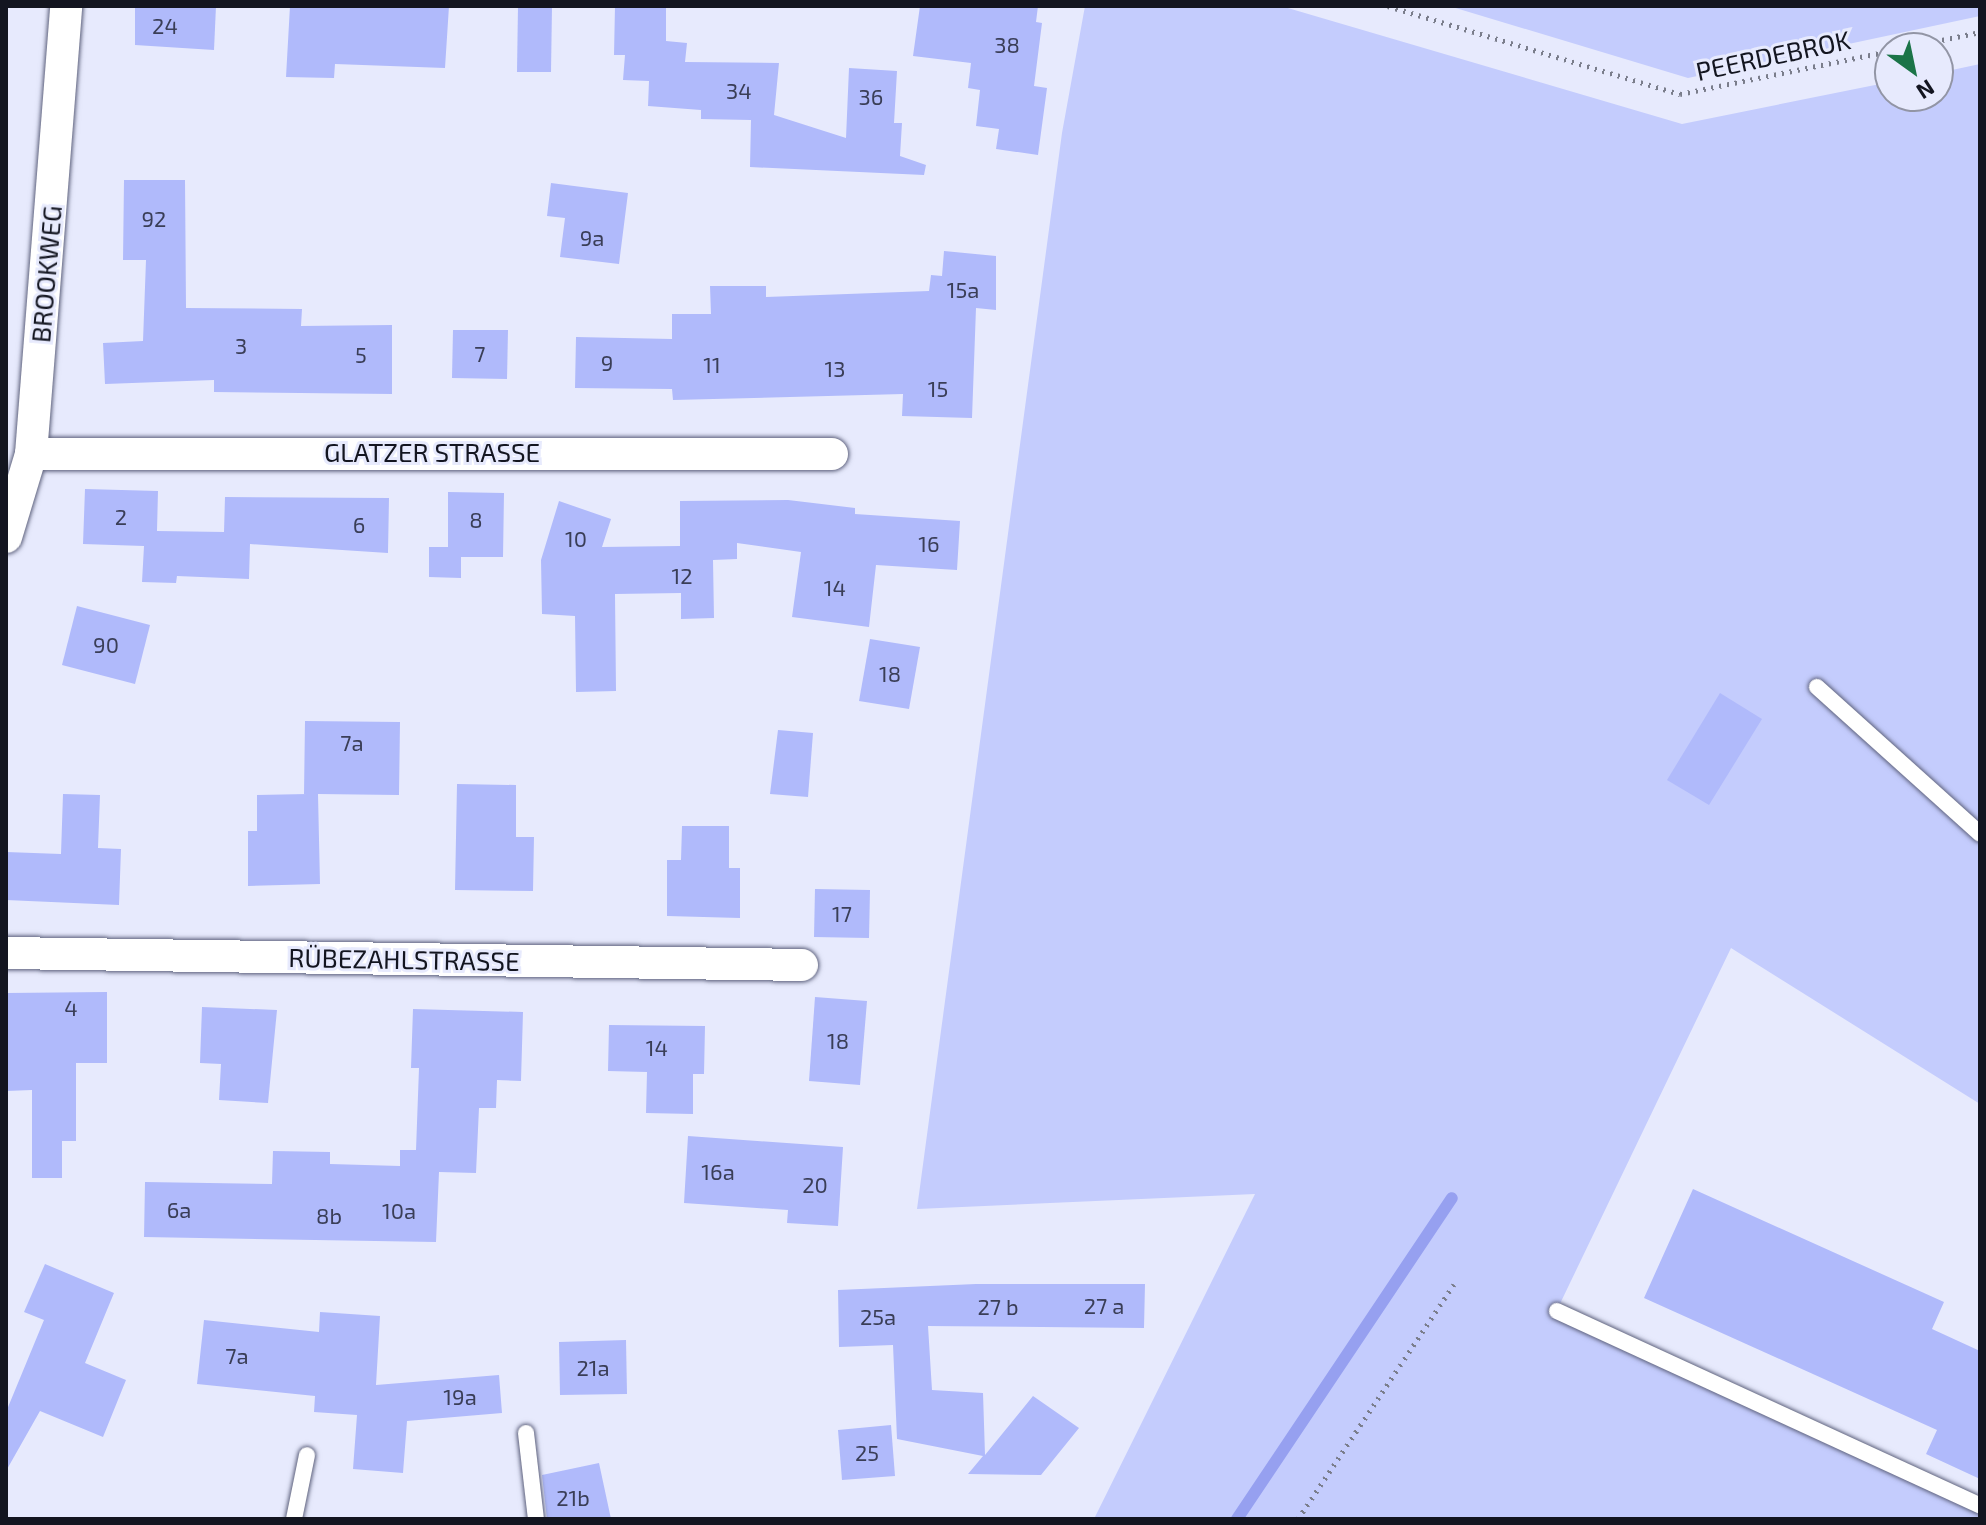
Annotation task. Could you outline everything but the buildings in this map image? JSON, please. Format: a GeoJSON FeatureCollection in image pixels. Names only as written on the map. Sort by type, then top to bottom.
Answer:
{"type":"FeatureCollection","features":[{"type":"Feature","properties":{"kind":"street","name":"BROOKWEG"},"geometry":{"type":"LineString","coordinates":[[6,537],[31,454],[66,6]]}},
{"type":"Feature","properties":{"kind":"street","name":"GLATZER STRASSE"},"geometry":{"type":"LineString","coordinates":[[31,454],[832,454]]}},
{"type":"Feature","properties":{"kind":"street","name":"RÜBEZAHLSTRASSE"},"geometry":{"type":"LineString","coordinates":[[6,953],[802,965]]}},
{"type":"Feature","properties":{"kind":"lane"},"geometry":{"type":"LineString","coordinates":[[1817,687],[1980,834]]}},
{"type":"Feature","properties":{"kind":"lane"},"geometry":{"type":"LineString","coordinates":[[1557,1311],[1980,1506]]}},
{"type":"Feature","properties":{"kind":"lane"},"geometry":{"type":"LineString","coordinates":[[526,1433],[536,1519]]}},
{"type":"Feature","properties":{"kind":"lane"},"geometry":{"type":"LineString","coordinates":[[294,1519],[307,1455]]}},
{"type":"Feature","properties":{"kind":"path","name":"PEERDEBROK"},"geometry":{"type":"LineString","coordinates":[[1388,6],[1680,94],[1874,54]]}},
{"type":"Feature","properties":{"kind":"path"},"geometry":{"type":"LineString","coordinates":[[1954,37],[1980,32]]}},
{"type":"Feature","properties":{"kind":"path"},"geometry":{"type":"LineString","coordinates":[[1298,1519],[1454,1284]]}},
{"type":"Feature","properties":{"kind":"shaded area"},"geometry":{"type":"Polygon","coordinates":[[[1085,6],[1281,6],[1682,124],[1874,85],[1874,112],[1954,112],[1954,70],[1980,64],[1980,1104],[1731,948],[1557,1310],[1980,1506],[1980,1519],[1094,1519],[1255,1194],[917,1209],[1062,133],[1085,6]]]}},
{"type":"Feature","properties":{"kind":"shaded area"},"geometry":{"type":"Polygon","coordinates":[[[1449,6],[1980,6],[1980,16],[1905,32],[1874,32],[1874,39],[1688,78],[1449,6]]]}},
{"type":"Feature","properties":{"kind":"waterway"},"geometry":{"type":"LineString","coordinates":[[1237,1519],[1452,1198]]}}]}
